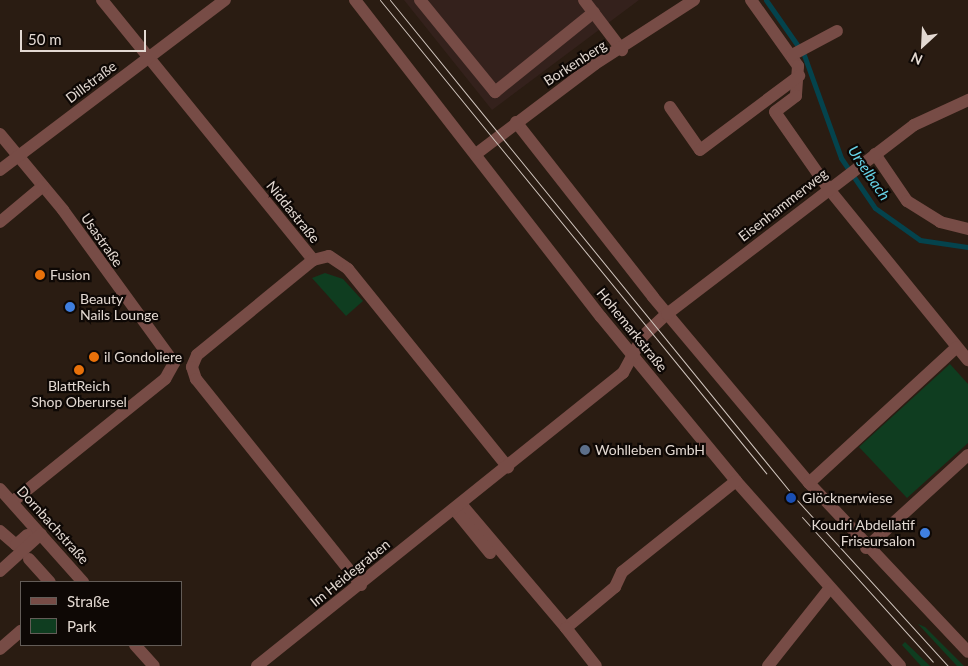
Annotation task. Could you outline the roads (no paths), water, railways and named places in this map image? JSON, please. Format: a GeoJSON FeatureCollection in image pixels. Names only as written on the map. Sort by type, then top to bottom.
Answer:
{"type":"FeatureCollection","features":[{"type":"Feature","properties":{"kind":"street","name":"Niddastraße"},"geometry":{"type":"LineString","coordinates":[[102,0],[312,260],[330,256],[348,269],[508,467]]}},
{"type":"Feature","properties":{"kind":"street","name":"Dillstraße"},"geometry":{"type":"LineString","coordinates":[[0,170],[225,0]]}},
{"type":"Feature","properties":{"kind":"street","name":"Hohemarkstraße"},"geometry":{"type":"LineString","coordinates":[[356,0],[736,481],[829,589],[900,666]]}},
{"type":"Feature","properties":{"kind":"street"},"geometry":{"type":"LineString","coordinates":[[420,0],[495,92],[594,12]]}},
{"type":"Feature","properties":{"kind":"street"},"geometry":{"type":"LineString","coordinates":[[584,0],[622,50]]}},
{"type":"Feature","properties":{"kind":"street","name":"Borkenberg"},"geometry":{"type":"LineString","coordinates":[[476,154],[595,64],[622,50],[694,0]]}},
{"type":"Feature","properties":{"kind":"street"},"geometry":{"type":"LineString","coordinates":[[751,0],[792,55],[798,76],[796,96],[775,112],[828,188],[956,348],[968,360]]}},
{"type":"Feature","properties":{"kind":"street"},"geometry":{"type":"LineString","coordinates":[[792,55],[837,31]]}},
{"type":"Feature","properties":{"kind":"street"},"geometry":{"type":"LineString","coordinates":[[670,107],[700,150],[798,76]]}},
{"type":"Feature","properties":{"kind":"street","name":"Eisenhammerweg"},"geometry":{"type":"LineString","coordinates":[[633,353],[643,336],[667,314],[828,188],[914,125],[968,100]]}},
{"type":"Feature","properties":{"kind":"street"},"geometry":{"type":"LineString","coordinates":[[516,122],[667,314],[809,483],[866,548],[968,652]]}},
{"type":"Feature","properties":{"kind":"street","name":"Usastraße"},"geometry":{"type":"LineString","coordinates":[[0,134],[43,186],[172,359],[173,367],[165,379],[12,502]]}},
{"type":"Feature","properties":{"kind":"street"},"geometry":{"type":"LineString","coordinates":[[875,154],[908,201],[940,222],[968,229]]}},
{"type":"Feature","properties":{"kind":"street"},"geometry":{"type":"LineString","coordinates":[[0,222],[43,186]]}},
{"type":"Feature","properties":{"kind":"street"},"geometry":{"type":"LineString","coordinates":[[312,260],[196,355],[192,367],[196,379],[361,585]]}},
{"type":"Feature","properties":{"kind":"street"},"geometry":{"type":"LineString","coordinates":[[809,483],[956,348]]}},
{"type":"Feature","properties":{"kind":"street","name":"Im Heidegraben"},"geometry":{"type":"LineString","coordinates":[[257,666],[361,585],[624,372],[633,353]]}},
{"type":"Feature","properties":{"kind":"street"},"geometry":{"type":"LineString","coordinates":[[866,548],[968,455]]}},
{"type":"Feature","properties":{"kind":"street"},"geometry":{"type":"LineString","coordinates":[[566,628],[615,587],[622,572],[736,481]]}},
{"type":"Feature","properties":{"kind":"street","name":"Dornbachstraße"},"geometry":{"type":"LineString","coordinates":[[0,489],[80,581]]}},
{"type":"Feature","properties":{"kind":"street"},"geometry":{"type":"LineString","coordinates":[[458,507],[490,553]]}},
{"type":"Feature","properties":{"kind":"street"},"geometry":{"type":"LineString","coordinates":[[458,507],[566,628],[596,666]]}},
{"type":"Feature","properties":{"kind":"street"},"geometry":{"type":"LineString","coordinates":[[0,531],[16,545],[38,531]]}},
{"type":"Feature","properties":{"kind":"street"},"geometry":{"type":"LineString","coordinates":[[0,571],[38,531]]}},
{"type":"Feature","properties":{"kind":"street"},"geometry":{"type":"LineString","coordinates":[[29,559],[49,581]]}},
{"type":"Feature","properties":{"kind":"street"},"geometry":{"type":"LineString","coordinates":[[768,666],[829,589]]}},
{"type":"Feature","properties":{"kind":"street"},"geometry":{"type":"LineString","coordinates":[[0,649],[20,632]]}},
{"type":"Feature","properties":{"kind":"street"},"geometry":{"type":"LineString","coordinates":[[136,646],[154,666]]}},
{"type":"Feature","properties":{"kind":"waterway","name":"Urselbach"},"geometry":{"type":"LineString","coordinates":[[766,0],[798,46]]}},
{"type":"Feature","properties":{"kind":"waterway","name":"Urselbach"},"geometry":{"type":"LineString","coordinates":[[804,55],[841,158],[875,208],[920,240],[968,247]]}},
{"type":"Feature","properties":{"kind":"tram line"},"geometry":{"type":"LineString","coordinates":[[380,0],[766,473]]}},
{"type":"Feature","properties":{"kind":"tram line"},"geometry":{"type":"LineString","coordinates":[[390,0],[796,499],[948,666]]}},
{"type":"Feature","properties":{"kind":"tram line"},"geometry":{"type":"LineString","coordinates":[[802,517],[933,662]]}},
{"type":"Feature","properties":{"kind":"place","name":"Fusion"},"geometry":{"type":"Point","coordinates":[40,275]}},
{"type":"Feature","properties":{"kind":"place","name":"Beauty Nails Lounge"},"geometry":{"type":"Point","coordinates":[70,307]}},
{"type":"Feature","properties":{"kind":"place","name":"il Gondoliere"},"geometry":{"type":"Point","coordinates":[94,357]}},
{"type":"Feature","properties":{"kind":"place","name":"BlattReich Shop Oberursel"},"geometry":{"type":"Point","coordinates":[79,370]}},
{"type":"Feature","properties":{"kind":"place","name":"Wohlleben GmbH"},"geometry":{"type":"Point","coordinates":[585,450]}},
{"type":"Feature","properties":{"kind":"place","name":"Glöcknerwiese"},"geometry":{"type":"Point","coordinates":[791,498]}},
{"type":"Feature","properties":{"kind":"place","name":"Koudri Abdellatif Friseursalon"},"geometry":{"type":"Point","coordinates":[925,533]}}]}
